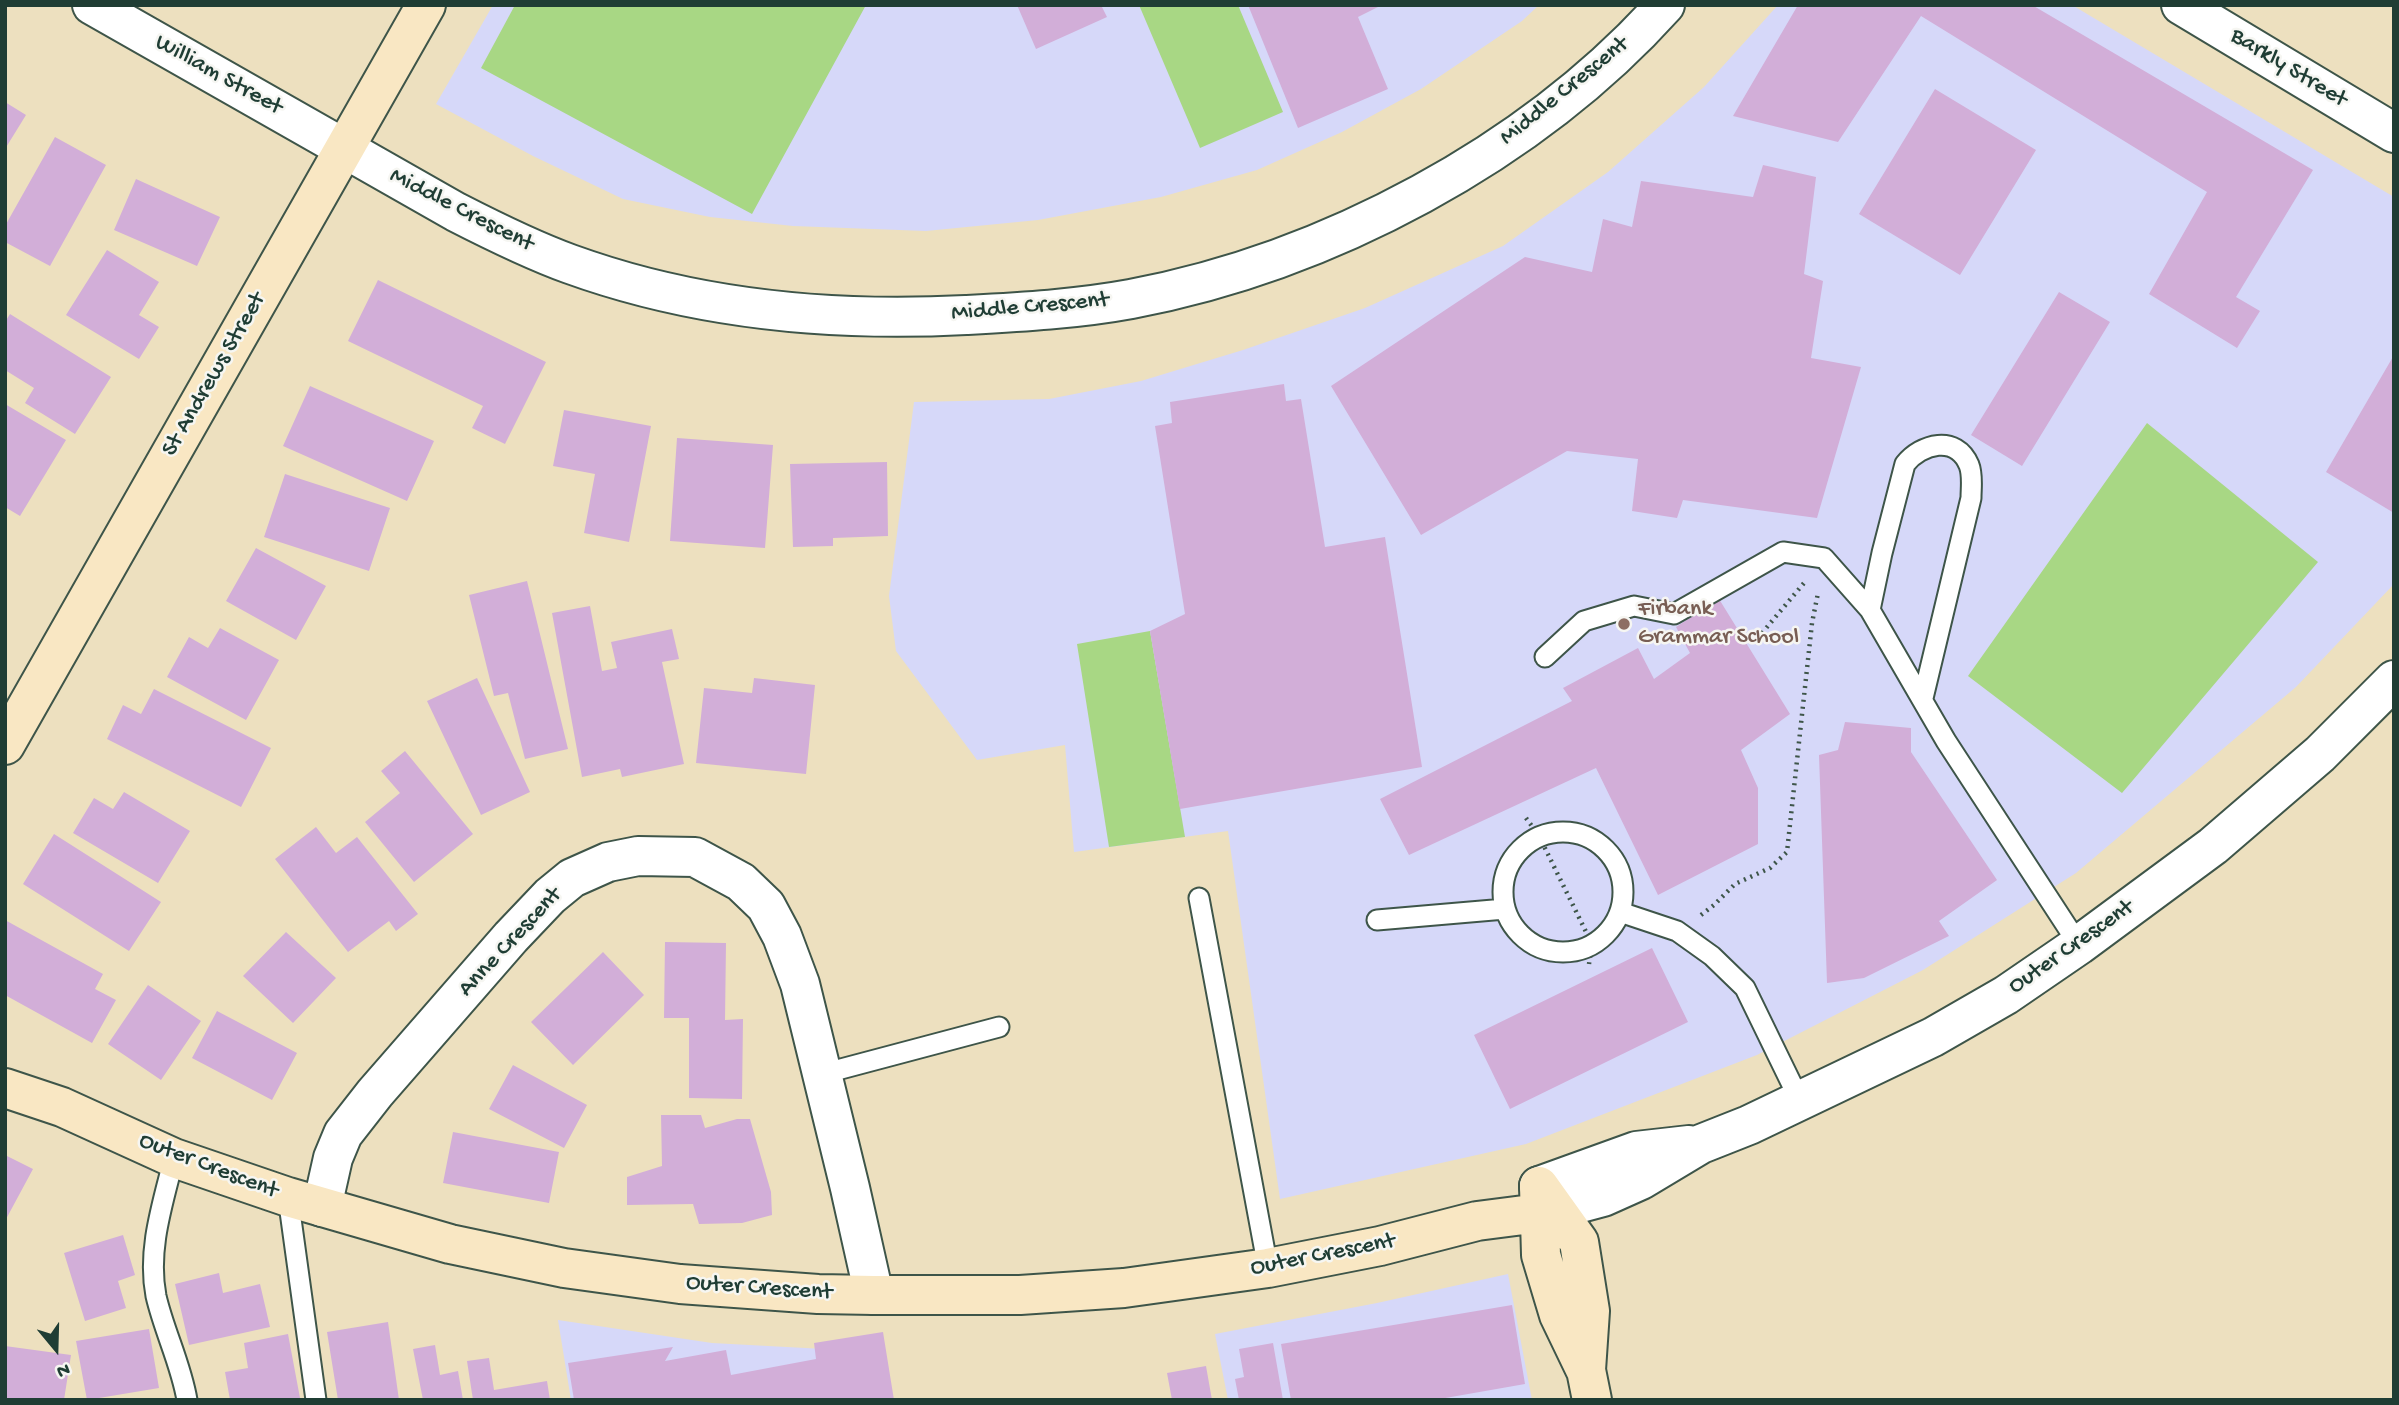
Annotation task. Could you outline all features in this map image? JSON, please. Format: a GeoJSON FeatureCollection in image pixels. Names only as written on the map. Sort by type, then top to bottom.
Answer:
{"type":"FeatureCollection","features":[{"type":"Feature","properties":{"kind":"street","name":"William Street"},"geometry":{"type":"LineString","coordinates":[[92,5],[344,149]]}},
{"type":"Feature","properties":{"kind":"street","name":"St Andrews Street"},"geometry":{"type":"LineString","coordinates":[[5,745],[426,5]]}},
{"type":"Feature","properties":{"kind":"street","name":"Middle Crescent"},"geometry":{"type":"LineString","coordinates":[[344,149],[509,239],[570,264],[655,290],[747,308],[845,317],[918,318],[1022,312],[1129,299],[1210,280],[1292,254],[1380,215],[1456,174],[1535,121],[1594,74],[1665,5]]}},
{"type":"Feature","properties":{"kind":"street","name":"Barkly Street"},"geometry":{"type":"LineString","coordinates":[[2181,5],[2394,133]]}},
{"type":"Feature","properties":{"kind":"street","name":"Outer Crescent"},"geometry":{"type":"LineString","coordinates":[[5,1088],[62,1107],[174,1158],[305,1202],[450,1244],[564,1268],[680,1284],[818,1294],[1020,1295],[1125,1288],[1268,1268],[1380,1246],[1545,1205],[1636,1151],[1701,1144],[1800,1101],[1933,1037],[2006,995],[2213,846],[2320,754],[2394,680]]}},
{"type":"Feature","properties":{"kind":"street","name":"Anne Crescent"},"geometry":{"type":"LineString","coordinates":[[305,1202],[328,1175],[343,1134],[375,1093],[550,896],[572,878],[608,862],[638,856],[695,857],[741,882],[765,906],[782,936],[800,984],[874,1295]]}},
{"type":"Feature","properties":{"kind":"street","name":"Outer Crescent"},"geometry":{"type":"LineString","coordinates":[[5,1071],[62,1107]]}},
{"type":"Feature","properties":{"kind":"street"},"geometry":{"type":"LineString","coordinates":[[1545,1205],[1541,1255],[1559,1315],[1589,1385]]}},
{"type":"Feature","properties":{"kind":"lane"},"geometry":{"type":"LineString","coordinates":[[1870,610],[1881,553],[1905,464],[1914,453],[1928,446],[1943,444],[1954,447],[1969,465],[1971,498],[1923,698]]}},
{"type":"Feature","properties":{"kind":"lane"},"geometry":{"type":"LineString","coordinates":[[1545,657],[1584,621],[1634,606],[1674,614],[1783,552],[1824,558],[1870,610],[1946,741],[2079,945]]}},
{"type":"Feature","properties":{"kind":"lane"},"geometry":{"type":"LineString","coordinates":[[1558,831],[1578,833],[1597,841],[1611,855],[1620,872],[1624,893],[1620,912],[1591,954],[1557,952],[1540,947],[1524,938],[1505,909],[1503,891],[1512,858],[1539,836],[1558,831]]}},
{"type":"Feature","properties":{"kind":"lane"},"geometry":{"type":"LineString","coordinates":[[1199,898],[1268,1268]]}},
{"type":"Feature","properties":{"kind":"lane"},"geometry":{"type":"LineString","coordinates":[[1377,920],[1505,909]]}},
{"type":"Feature","properties":{"kind":"lane"},"geometry":{"type":"LineString","coordinates":[[1620,912],[1677,932],[1712,956],[1745,988],[1800,1101]]}},
{"type":"Feature","properties":{"kind":"lane"},"geometry":{"type":"LineString","coordinates":[[822,1074],[999,1027]]}},
{"type":"Feature","properties":{"kind":"lane"},"geometry":{"type":"LineString","coordinates":[[174,1158],[154,1239],[154,1268],[156,1296],[187,1400]]}},
{"type":"Feature","properties":{"kind":"lane"},"geometry":{"type":"LineString","coordinates":[[305,1202],[316,1400]]}},
{"type":"Feature","properties":{"kind":"path"},"geometry":{"type":"LineString","coordinates":[[1762,633],[1824,558]]}},
{"type":"Feature","properties":{"kind":"path"},"geometry":{"type":"LineString","coordinates":[[1677,932],[1714,905],[1735,884],[1770,868],[1787,852],[1812,623],[1824,558]]}},
{"type":"Feature","properties":{"kind":"path"},"geometry":{"type":"LineString","coordinates":[[1526,818],[1539,836],[1591,954]]}},
{"type":"Feature","properties":{"kind":"shaded area"},"geometry":{"type":"Polygon","coordinates":[[[493,5],[1539,5],[1522,21],[1421,89],[1342,132],[1257,170],[1161,197],[1038,220],[926,231],[793,226],[710,217],[623,199],[533,156],[436,104],[493,5]]]}},
{"type":"Feature","properties":{"kind":"shaded area","name":"Firbank Grammar School"},"geometry":{"type":"Polygon","coordinates":[[[1778,5],[2072,5],[2394,197],[2394,584],[2296,687],[2076,873],[1923,970],[1757,1055],[1526,1144],[1280,1199],[1228,831],[1074,852],[1065,745],[977,760],[896,651],[889,596],[914,402],[1049,399],[1141,381],[1243,350],[1365,308],[1503,246],[1608,172],[1704,87],[1778,5]]]}},
{"type":"Feature","properties":{"kind":"shaded area"},"geometry":{"type":"Polygon","coordinates":[[[1508,1274],[1532,1400],[1228,1400],[1215,1334],[1377,1303],[1508,1274]]]}},
{"type":"Feature","properties":{"kind":"shaded area"},"geometry":{"type":"Polygon","coordinates":[[[558,1320],[712,1343],[880,1352],[889,1400],[571,1400],[558,1320]]]}},
{"type":"Feature","properties":{"kind":"green space"},"geometry":{"type":"Polygon","coordinates":[[[515,5],[866,5],[752,214],[481,68],[515,5]]]}},
{"type":"Feature","properties":{"kind":"green space"},"geometry":{"type":"Polygon","coordinates":[[[1139,5],[1238,5],[1283,112],[1200,148],[1139,5]]]}},
{"type":"Feature","properties":{"kind":"green space"},"geometry":{"type":"Polygon","coordinates":[[[2147,423],[2318,562],[2122,793],[1968,676],[2147,423]]]}},
{"type":"Feature","properties":{"kind":"green space"},"geometry":{"type":"Polygon","coordinates":[[[1150,631],[1185,837],[1109,847],[1077,644],[1150,631]]]}},
{"type":"Feature","properties":{"kind":"building"},"geometry":{"type":"Polygon","coordinates":[[[1017,5],[1101,5],[1107,17],[1036,49],[1017,5]]]}},
{"type":"Feature","properties":{"kind":"building"},"geometry":{"type":"Polygon","coordinates":[[[1248,5],[1382,5],[1358,17],[1388,89],[1298,128],[1248,5]]]}},
{"type":"Feature","properties":{"kind":"building"},"geometry":{"type":"Polygon","coordinates":[[[1798,5],[2032,5],[2313,170],[2236,297],[2260,311],[2237,348],[2149,294],[2207,192],[1921,16],[1838,142],[1733,116],[1798,5]]]}},
{"type":"Feature","properties":{"kind":"building"},"geometry":{"type":"Polygon","coordinates":[[[1935,89],[2036,150],[1960,275],[1859,214],[1935,89]]]}},
{"type":"Feature","properties":{"kind":"building"},"geometry":{"type":"Polygon","coordinates":[[[5,102],[26,115],[5,149],[5,102]]]}},
{"type":"Feature","properties":{"kind":"building"},"geometry":{"type":"Polygon","coordinates":[[[55,137],[106,165],[50,266],[5,242],[5,226],[55,137]]]}},
{"type":"Feature","properties":{"kind":"building"},"geometry":{"type":"Polygon","coordinates":[[[1763,165],[1816,177],[1804,274],[1823,281],[1811,358],[1861,367],[1817,518],[1683,500],[1677,518],[1632,511],[1638,459],[1567,451],[1421,535],[1331,386],[1525,257],[1592,272],[1603,219],[1632,227],[1641,181],[1753,197],[1763,165]]]}},
{"type":"Feature","properties":{"kind":"building"},"geometry":{"type":"Polygon","coordinates":[[[136,179],[220,217],[197,266],[114,230],[136,179]]]}},
{"type":"Feature","properties":{"kind":"building"},"geometry":{"type":"Polygon","coordinates":[[[107,250],[159,282],[139,315],[159,327],[139,359],[66,315],[107,250]]]}},
{"type":"Feature","properties":{"kind":"building"},"geometry":{"type":"Polygon","coordinates":[[[378,280],[546,362],[505,444],[472,428],[483,406],[348,341],[378,280]]]}},
{"type":"Feature","properties":{"kind":"building"},"geometry":{"type":"Polygon","coordinates":[[[2059,292],[2110,322],[2022,466],[1971,435],[2059,292]]]}},
{"type":"Feature","properties":{"kind":"building"},"geometry":{"type":"Polygon","coordinates":[[[10,314],[111,377],[75,434],[25,403],[34,388],[5,370],[5,322],[10,314]]]}},
{"type":"Feature","properties":{"kind":"building"},"geometry":{"type":"Polygon","coordinates":[[[2394,355],[2394,513],[2326,472],[2394,355]]]}},
{"type":"Feature","properties":{"kind":"building"},"geometry":{"type":"Polygon","coordinates":[[[1284,384],[1286,401],[1301,399],[1325,547],[1385,537],[1422,767],[1180,809],[1150,631],[1185,614],[1155,426],[1172,423],[1170,402],[1284,384]]]}},
{"type":"Feature","properties":{"kind":"building"},"geometry":{"type":"Polygon","coordinates":[[[310,386],[434,441],[407,501],[283,446],[310,386]]]}},
{"type":"Feature","properties":{"kind":"building"},"geometry":{"type":"Polygon","coordinates":[[[5,404],[66,440],[20,516],[5,507],[5,404]]]}},
{"type":"Feature","properties":{"kind":"building"},"geometry":{"type":"Polygon","coordinates":[[[564,410],[651,426],[629,542],[584,533],[595,474],[553,466],[564,410]]]}},
{"type":"Feature","properties":{"kind":"building"},"geometry":{"type":"Polygon","coordinates":[[[677,438],[773,445],[765,548],[670,541],[677,438]]]}},
{"type":"Feature","properties":{"kind":"building"},"geometry":{"type":"Polygon","coordinates":[[[887,462],[888,536],[833,538],[833,546],[793,547],[790,464],[887,462]]]}},
{"type":"Feature","properties":{"kind":"building"},"geometry":{"type":"Polygon","coordinates":[[[285,474],[390,508],[369,571],[264,537],[285,474]]]}},
{"type":"Feature","properties":{"kind":"building"},"geometry":{"type":"Polygon","coordinates":[[[256,548],[326,586],[296,640],[226,601],[256,548]]]}},
{"type":"Feature","properties":{"kind":"building"},"geometry":{"type":"Polygon","coordinates":[[[527,581],[568,749],[525,759],[508,693],[494,696],[469,595],[527,581]]]}},
{"type":"Feature","properties":{"kind":"building"},"geometry":{"type":"Polygon","coordinates":[[[1719,599],[1790,714],[1741,750],[1758,788],[1758,844],[1658,895],[1596,768],[1409,855],[1380,799],[1572,701],[1563,688],[1638,648],[1654,679],[1690,653],[1676,627],[1719,599]]]}},
{"type":"Feature","properties":{"kind":"building"},"geometry":{"type":"Polygon","coordinates":[[[590,606],[602,671],[617,668],[611,642],[672,629],[679,659],[662,662],[684,764],[622,777],[620,769],[582,777],[552,613],[590,606]]]}},
{"type":"Feature","properties":{"kind":"building"},"geometry":{"type":"Polygon","coordinates":[[[220,628],[279,660],[246,720],[167,677],[189,637],[208,648],[220,628]]]}},
{"type":"Feature","properties":{"kind":"building"},"geometry":{"type":"Polygon","coordinates":[[[477,678],[530,792],[481,815],[427,701],[477,678]]]}},
{"type":"Feature","properties":{"kind":"building"},"geometry":{"type":"Polygon","coordinates":[[[754,678],[815,685],[806,774],[696,763],[704,688],[752,693],[754,678]]]}},
{"type":"Feature","properties":{"kind":"building"},"geometry":{"type":"Polygon","coordinates":[[[154,689],[271,748],[241,807],[107,739],[123,705],[141,714],[154,689]]]}},
{"type":"Feature","properties":{"kind":"building"},"geometry":{"type":"Polygon","coordinates":[[[1845,722],[1911,728],[1911,752],[1997,880],[1939,921],[1949,936],[1864,978],[1827,983],[1819,755],[1838,750],[1845,722]]]}},
{"type":"Feature","properties":{"kind":"building"},"geometry":{"type":"Polygon","coordinates":[[[405,751],[473,834],[414,882],[365,822],[400,793],[381,771],[405,751]]]}},
{"type":"Feature","properties":{"kind":"building"},"geometry":{"type":"Polygon","coordinates":[[[124,792],[190,831],[158,883],[73,833],[94,798],[113,809],[124,792]]]}},
{"type":"Feature","properties":{"kind":"building"},"geometry":{"type":"Polygon","coordinates":[[[316,827],[336,853],[357,837],[418,914],[396,931],[389,921],[348,952],[275,859],[316,827]]]}},
{"type":"Feature","properties":{"kind":"building"},"geometry":{"type":"Polygon","coordinates":[[[54,834],[161,902],[129,951],[23,884],[54,834]]]}},
{"type":"Feature","properties":{"kind":"building"},"geometry":{"type":"Polygon","coordinates":[[[5,920],[103,974],[95,989],[116,1000],[92,1043],[5,995],[5,920]]]}},
{"type":"Feature","properties":{"kind":"building"},"geometry":{"type":"Polygon","coordinates":[[[286,932],[336,978],[293,1023],[243,976],[286,932]]]}},
{"type":"Feature","properties":{"kind":"building"},"geometry":{"type":"Polygon","coordinates":[[[665,942],[726,943],[725,1020],[743,1019],[742,1099],[689,1098],[689,1018],[664,1018],[665,942]]]}},
{"type":"Feature","properties":{"kind":"building"},"geometry":{"type":"Polygon","coordinates":[[[1652,948],[1688,1022],[1510,1109],[1474,1035],[1652,948]]]}},
{"type":"Feature","properties":{"kind":"building"},"geometry":{"type":"Polygon","coordinates":[[[603,952],[644,995],[573,1065],[531,1022],[603,952]]]}},
{"type":"Feature","properties":{"kind":"building"},"geometry":{"type":"Polygon","coordinates":[[[148,985],[201,1021],[161,1080],[108,1044],[148,985]]]}},
{"type":"Feature","properties":{"kind":"building"},"geometry":{"type":"Polygon","coordinates":[[[217,1011],[297,1053],[272,1100],[192,1058],[217,1011]]]}},
{"type":"Feature","properties":{"kind":"building"},"geometry":{"type":"Polygon","coordinates":[[[513,1065],[587,1105],[564,1148],[489,1109],[513,1065]]]}},
{"type":"Feature","properties":{"kind":"building"},"geometry":{"type":"Polygon","coordinates":[[[661,1115],[701,1115],[705,1128],[737,1119],[750,1119],[771,1192],[772,1215],[742,1223],[699,1224],[693,1204],[627,1205],[627,1177],[662,1166],[661,1115]]]}},
{"type":"Feature","properties":{"kind":"building"},"geometry":{"type":"Polygon","coordinates":[[[453,1132],[559,1152],[549,1203],[443,1183],[453,1132]]]}},
{"type":"Feature","properties":{"kind":"building"},"geometry":{"type":"Polygon","coordinates":[[[5,1155],[33,1169],[5,1221],[5,1155]]]}},
{"type":"Feature","properties":{"kind":"building"},"geometry":{"type":"Polygon","coordinates":[[[123,1235],[135,1275],[118,1281],[126,1308],[85,1321],[64,1253],[123,1235]]]}},
{"type":"Feature","properties":{"kind":"building"},"geometry":{"type":"Polygon","coordinates":[[[219,1273],[223,1293],[260,1284],[270,1327],[189,1345],[175,1284],[219,1273]]]}},
{"type":"Feature","properties":{"kind":"building"},"geometry":{"type":"Polygon","coordinates":[[[1512,1305],[1525,1384],[1434,1400],[1291,1400],[1281,1344],[1512,1305]]]}},
{"type":"Feature","properties":{"kind":"building"},"geometry":{"type":"Polygon","coordinates":[[[388,1322],[399,1400],[338,1400],[327,1332],[388,1322]]]}},
{"type":"Feature","properties":{"kind":"building"},"geometry":{"type":"Polygon","coordinates":[[[149,1329],[159,1388],[87,1400],[76,1341],[149,1329]]]}},
{"type":"Feature","properties":{"kind":"building"},"geometry":{"type":"Polygon","coordinates":[[[883,1332],[894,1400],[574,1400],[568,1363],[673,1347],[665,1361],[726,1350],[731,1375],[816,1359],[814,1343],[883,1332]]]}},
{"type":"Feature","properties":{"kind":"building"},"geometry":{"type":"Polygon","coordinates":[[[288,1334],[300,1398],[230,1400],[225,1372],[248,1368],[244,1343],[288,1334]]]}},
{"type":"Feature","properties":{"kind":"building"},"geometry":{"type":"Polygon","coordinates":[[[1273,1343],[1283,1400],[1239,1400],[1235,1379],[1244,1377],[1239,1349],[1273,1343]]]}},
{"type":"Feature","properties":{"kind":"building"},"geometry":{"type":"Polygon","coordinates":[[[435,1345],[440,1375],[458,1371],[463,1400],[423,1400],[413,1349],[435,1345]]]}},
{"type":"Feature","properties":{"kind":"building"},"geometry":{"type":"Polygon","coordinates":[[[5,1346],[71,1355],[64,1400],[5,1398],[5,1346]]]}},
{"type":"Feature","properties":{"kind":"building"},"geometry":{"type":"Polygon","coordinates":[[[489,1358],[494,1390],[547,1381],[550,1400],[473,1400],[467,1361],[489,1358]]]}},
{"type":"Feature","properties":{"kind":"building"},"geometry":{"type":"Polygon","coordinates":[[[1206,1366],[1212,1400],[1172,1400],[1167,1373],[1206,1366]]]}},
{"type":"Feature","properties":{"kind":"place","name":"Firbank Grammar School"},"geometry":{"type":"Point","coordinates":[1624,624]}}]}
